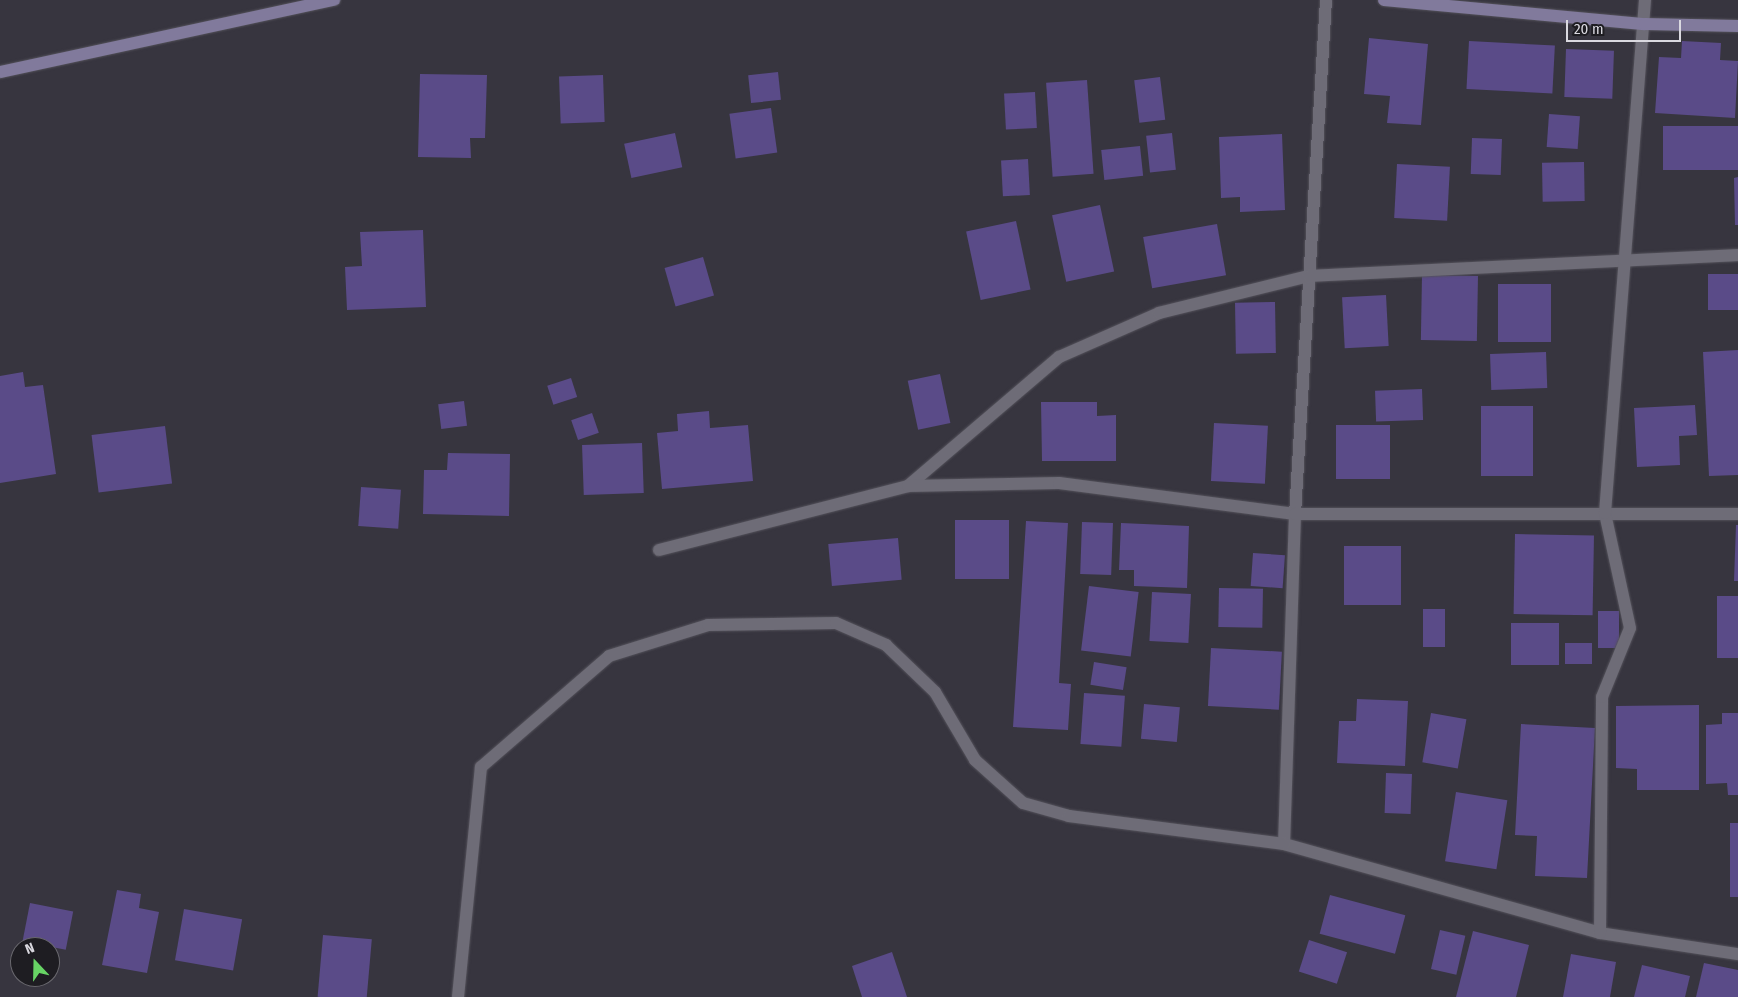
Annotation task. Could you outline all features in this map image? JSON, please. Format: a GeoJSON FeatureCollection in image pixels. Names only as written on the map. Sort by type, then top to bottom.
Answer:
{"type":"FeatureCollection","features":[{"type":"Feature","properties":{"kind":"street"},"geometry":{"type":"LineString","coordinates":[[0,72],[334,0]]}},
{"type":"Feature","properties":{"kind":"street"},"geometry":{"type":"LineString","coordinates":[[1284,844],[1295,514],[1326,0]]}},
{"type":"Feature","properties":{"kind":"street"},"geometry":{"type":"LineString","coordinates":[[1384,0],[1645,24],[1738,26]]}},
{"type":"Feature","properties":{"kind":"street"},"geometry":{"type":"LineString","coordinates":[[1600,933],[1602,697],[1630,628],[1605,513],[1645,24],[1645,0]]}},
{"type":"Feature","properties":{"kind":"street"},"geometry":{"type":"LineString","coordinates":[[908,486],[1059,356],[1159,314],[1309,276],[1738,255]]}},
{"type":"Feature","properties":{"kind":"street"},"geometry":{"type":"LineString","coordinates":[[659,550],[908,486],[1059,483],[1295,514],[1738,514]]}},
{"type":"Feature","properties":{"kind":"street"},"geometry":{"type":"LineString","coordinates":[[458,997],[481,767],[609,656],[708,625],[836,624],[886,646],[935,692],[975,760],[1023,803],[1069,816],[1284,844],[1600,933],[1738,954]]}},
{"type":"Feature","properties":{"kind":"building"},"geometry":{"type":"Polygon","coordinates":[[[1369,38],[1428,44],[1421,125],[1387,123],[1390,96],[1364,94],[1369,38]]]}},
{"type":"Feature","properties":{"kind":"building"},"geometry":{"type":"Polygon","coordinates":[[[1469,41],[1555,46],[1552,93],[1466,89],[1469,41]]]}},
{"type":"Feature","properties":{"kind":"building"},"geometry":{"type":"Polygon","coordinates":[[[1682,41],[1721,43],[1720,60],[1738,61],[1735,118],[1655,113],[1659,57],[1681,58],[1682,41]]]}},
{"type":"Feature","properties":{"kind":"building"},"geometry":{"type":"Polygon","coordinates":[[[1566,49],[1614,51],[1612,99],[1564,97],[1566,49]]]}},
{"type":"Feature","properties":{"kind":"building"},"geometry":{"type":"Polygon","coordinates":[[[778,72],[781,100],[751,103],[748,75],[778,72]]]}},
{"type":"Feature","properties":{"kind":"building"},"geometry":{"type":"Polygon","coordinates":[[[420,74],[487,75],[485,138],[470,138],[471,158],[418,157],[420,74]]]}},
{"type":"Feature","properties":{"kind":"building"},"geometry":{"type":"Polygon","coordinates":[[[603,75],[605,122],[561,124],[559,77],[603,75]]]}},
{"type":"Feature","properties":{"kind":"building"},"geometry":{"type":"Polygon","coordinates":[[[1160,77],[1165,120],[1139,123],[1134,80],[1160,77]]]}},
{"type":"Feature","properties":{"kind":"building"},"geometry":{"type":"Polygon","coordinates":[[[1087,80],[1094,174],[1053,177],[1046,83],[1087,80]]]}},
{"type":"Feature","properties":{"kind":"building"},"geometry":{"type":"Polygon","coordinates":[[[1035,92],[1037,128],[1006,130],[1004,94],[1035,92]]]}},
{"type":"Feature","properties":{"kind":"building"},"geometry":{"type":"Polygon","coordinates":[[[771,108],[777,153],[736,158],[729,114],[771,108]]]}},
{"type":"Feature","properties":{"kind":"building"},"geometry":{"type":"Polygon","coordinates":[[[1549,114],[1580,116],[1578,149],[1547,147],[1549,114]]]}},
{"type":"Feature","properties":{"kind":"building"},"geometry":{"type":"Polygon","coordinates":[[[1663,126],[1738,126],[1738,170],[1663,170],[1663,126]]]}},
{"type":"Feature","properties":{"kind":"building"},"geometry":{"type":"Polygon","coordinates":[[[675,133],[682,167],[631,178],[624,144],[675,133]]]}},
{"type":"Feature","properties":{"kind":"building"},"geometry":{"type":"Polygon","coordinates":[[[1172,133],[1176,170],[1150,173],[1146,136],[1172,133]]]}},
{"type":"Feature","properties":{"kind":"building"},"geometry":{"type":"Polygon","coordinates":[[[1282,134],[1285,210],[1240,212],[1240,197],[1221,198],[1219,137],[1282,134]]]}},
{"type":"Feature","properties":{"kind":"building"},"geometry":{"type":"Polygon","coordinates":[[[1472,138],[1502,139],[1501,175],[1471,174],[1472,138]]]}},
{"type":"Feature","properties":{"kind":"building"},"geometry":{"type":"Polygon","coordinates":[[[1140,146],[1143,176],[1104,180],[1101,150],[1140,146]]]}},
{"type":"Feature","properties":{"kind":"building"},"geometry":{"type":"Polygon","coordinates":[[[1028,159],[1030,195],[1003,196],[1001,160],[1028,159]]]}},
{"type":"Feature","properties":{"kind":"building"},"geometry":{"type":"Polygon","coordinates":[[[1584,162],[1585,201],[1543,202],[1542,163],[1584,162]]]}},
{"type":"Feature","properties":{"kind":"building"},"geometry":{"type":"Polygon","coordinates":[[[1397,164],[1450,167],[1447,221],[1394,218],[1397,164]]]}},
{"type":"Feature","properties":{"kind":"building"},"geometry":{"type":"Polygon","coordinates":[[[1738,177],[1738,225],[1735,225],[1734,178],[1738,177]]]}},
{"type":"Feature","properties":{"kind":"building"},"geometry":{"type":"Polygon","coordinates":[[[1100,205],[1114,272],[1066,282],[1052,215],[1100,205]]]}},
{"type":"Feature","properties":{"kind":"building"},"geometry":{"type":"Polygon","coordinates":[[[1016,221],[1031,289],[981,300],[966,232],[1016,221]]]}},
{"type":"Feature","properties":{"kind":"building"},"geometry":{"type":"Polygon","coordinates":[[[1217,224],[1226,275],[1152,288],[1143,237],[1217,224]]]}},
{"type":"Feature","properties":{"kind":"building"},"geometry":{"type":"Polygon","coordinates":[[[423,230],[426,307],[347,310],[345,267],[362,266],[360,232],[423,230]]]}},
{"type":"Feature","properties":{"kind":"building"},"geometry":{"type":"Polygon","coordinates":[[[703,257],[714,295],[676,306],[665,268],[703,257]]]}},
{"type":"Feature","properties":{"kind":"building"},"geometry":{"type":"Polygon","coordinates":[[[1708,274],[1738,274],[1738,310],[1708,310],[1708,274]]]}},
{"type":"Feature","properties":{"kind":"building"},"geometry":{"type":"Polygon","coordinates":[[[1422,275],[1478,276],[1477,341],[1421,340],[1422,275]]]}},
{"type":"Feature","properties":{"kind":"building"},"geometry":{"type":"Polygon","coordinates":[[[1498,284],[1551,284],[1551,342],[1498,342],[1498,284]]]}},
{"type":"Feature","properties":{"kind":"building"},"geometry":{"type":"Polygon","coordinates":[[[1386,295],[1389,346],[1345,348],[1342,297],[1386,295]]]}},
{"type":"Feature","properties":{"kind":"building"},"geometry":{"type":"Polygon","coordinates":[[[1275,302],[1276,353],[1236,354],[1235,303],[1275,302]]]}},
{"type":"Feature","properties":{"kind":"building"},"geometry":{"type":"Polygon","coordinates":[[[1738,350],[1738,475],[1709,476],[1703,352],[1738,350]]]}},
{"type":"Feature","properties":{"kind":"building"},"geometry":{"type":"Polygon","coordinates":[[[1546,352],[1547,388],[1491,390],[1490,354],[1546,352]]]}},
{"type":"Feature","properties":{"kind":"building"},"geometry":{"type":"Polygon","coordinates":[[[23,372],[25,387],[43,385],[56,474],[0,483],[0,376],[23,372]]]}},
{"type":"Feature","properties":{"kind":"building"},"geometry":{"type":"Polygon","coordinates":[[[940,374],[950,423],[918,430],[908,381],[940,374]]]}},
{"type":"Feature","properties":{"kind":"building"},"geometry":{"type":"Polygon","coordinates":[[[571,378],[577,397],[553,405],[547,386],[571,378]]]}},
{"type":"Feature","properties":{"kind":"building"},"geometry":{"type":"Polygon","coordinates":[[[1422,389],[1423,420],[1376,422],[1375,391],[1422,389]]]}},
{"type":"Feature","properties":{"kind":"building"},"geometry":{"type":"Polygon","coordinates":[[[464,401],[467,426],[441,429],[438,404],[464,401]]]}},
{"type":"Feature","properties":{"kind":"building"},"geometry":{"type":"Polygon","coordinates":[[[1041,402],[1097,402],[1097,416],[1116,415],[1116,461],[1042,461],[1041,402]]]}},
{"type":"Feature","properties":{"kind":"building"},"geometry":{"type":"Polygon","coordinates":[[[1695,405],[1697,435],[1679,436],[1680,465],[1637,467],[1634,408],[1695,405]]]}},
{"type":"Feature","properties":{"kind":"building"},"geometry":{"type":"Polygon","coordinates":[[[1481,406],[1533,406],[1533,476],[1481,476],[1481,406]]]}},
{"type":"Feature","properties":{"kind":"building"},"geometry":{"type":"Polygon","coordinates":[[[709,411],[710,428],[748,425],[753,481],[662,489],[657,433],[678,431],[677,414],[709,411]]]}},
{"type":"Feature","properties":{"kind":"building"},"geometry":{"type":"Polygon","coordinates":[[[592,413],[599,433],[578,440],[571,420],[592,413]]]}},
{"type":"Feature","properties":{"kind":"building"},"geometry":{"type":"Polygon","coordinates":[[[1214,423],[1268,426],[1265,484],[1211,481],[1214,423]]]}},
{"type":"Feature","properties":{"kind":"building"},"geometry":{"type":"Polygon","coordinates":[[[1336,425],[1390,425],[1390,479],[1336,479],[1336,425]]]}},
{"type":"Feature","properties":{"kind":"building"},"geometry":{"type":"Polygon","coordinates":[[[165,426],[172,484],[99,493],[92,435],[165,426]]]}},
{"type":"Feature","properties":{"kind":"building"},"geometry":{"type":"Polygon","coordinates":[[[642,443],[644,493],[584,495],[582,445],[642,443]]]}},
{"type":"Feature","properties":{"kind":"building"},"geometry":{"type":"Polygon","coordinates":[[[448,453],[510,454],[509,516],[423,514],[424,470],[447,470],[448,453]]]}},
{"type":"Feature","properties":{"kind":"building"},"geometry":{"type":"Polygon","coordinates":[[[361,487],[401,490],[398,529],[358,526],[361,487]]]}},
{"type":"Feature","properties":{"kind":"building"},"geometry":{"type":"Polygon","coordinates":[[[955,520],[1009,520],[1009,579],[955,579],[955,520]]]}},
{"type":"Feature","properties":{"kind":"building"},"geometry":{"type":"Polygon","coordinates":[[[1026,521],[1068,523],[1059,683],[1071,684],[1068,730],[1013,727],[1026,521]]]}},
{"type":"Feature","properties":{"kind":"building"},"geometry":{"type":"Polygon","coordinates":[[[1082,522],[1113,523],[1111,575],[1080,574],[1082,522]]]}},
{"type":"Feature","properties":{"kind":"building"},"geometry":{"type":"Polygon","coordinates":[[[1121,523],[1189,526],[1187,588],[1134,586],[1134,570],[1119,570],[1121,523]]]}},
{"type":"Feature","properties":{"kind":"building"},"geometry":{"type":"Polygon","coordinates":[[[1736,525],[1738,525],[1738,581],[1734,581],[1736,525]]]}},
{"type":"Feature","properties":{"kind":"building"},"geometry":{"type":"Polygon","coordinates":[[[1515,534],[1594,535],[1593,615],[1514,614],[1515,534]]]}},
{"type":"Feature","properties":{"kind":"building"},"geometry":{"type":"Polygon","coordinates":[[[898,538],[902,580],[832,586],[828,544],[898,538]]]}},
{"type":"Feature","properties":{"kind":"building"},"geometry":{"type":"Polygon","coordinates":[[[1344,546],[1401,546],[1401,605],[1344,605],[1344,546]]]}},
{"type":"Feature","properties":{"kind":"building"},"geometry":{"type":"Polygon","coordinates":[[[1253,553],[1285,555],[1283,588],[1251,586],[1253,553]]]}},
{"type":"Feature","properties":{"kind":"building"},"geometry":{"type":"Polygon","coordinates":[[[1089,586],[1139,592],[1131,657],[1081,651],[1089,586]]]}},
{"type":"Feature","properties":{"kind":"building"},"geometry":{"type":"Polygon","coordinates":[[[1219,588],[1263,589],[1262,628],[1218,627],[1219,588]]]}},
{"type":"Feature","properties":{"kind":"building"},"geometry":{"type":"Polygon","coordinates":[[[1152,592],[1191,594],[1188,643],[1149,641],[1152,592]]]}},
{"type":"Feature","properties":{"kind":"building"},"geometry":{"type":"Polygon","coordinates":[[[1717,596],[1738,596],[1738,658],[1717,658],[1717,596]]]}},
{"type":"Feature","properties":{"kind":"building"},"geometry":{"type":"Polygon","coordinates":[[[1423,609],[1445,609],[1445,647],[1423,647],[1423,609]]]}},
{"type":"Feature","properties":{"kind":"building"},"geometry":{"type":"Polygon","coordinates":[[[1598,611],[1619,611],[1619,648],[1598,648],[1598,611]]]}},
{"type":"Feature","properties":{"kind":"building"},"geometry":{"type":"Polygon","coordinates":[[[1511,623],[1559,623],[1559,665],[1511,665],[1511,623]]]}},
{"type":"Feature","properties":{"kind":"building"},"geometry":{"type":"Polygon","coordinates":[[[1565,643],[1592,643],[1592,664],[1565,664],[1565,643]]]}},
{"type":"Feature","properties":{"kind":"building"},"geometry":{"type":"Polygon","coordinates":[[[1211,648],[1282,652],[1279,710],[1208,706],[1211,648]]]}},
{"type":"Feature","properties":{"kind":"building"},"geometry":{"type":"Polygon","coordinates":[[[1094,662],[1127,667],[1123,690],[1090,685],[1094,662]]]}},
{"type":"Feature","properties":{"kind":"building"},"geometry":{"type":"Polygon","coordinates":[[[1084,693],[1125,696],[1121,747],[1080,744],[1084,693]]]}},
{"type":"Feature","properties":{"kind":"building"},"geometry":{"type":"Polygon","coordinates":[[[1357,699],[1408,701],[1405,766],[1337,763],[1339,721],[1356,721],[1357,699]]]}},
{"type":"Feature","properties":{"kind":"building"},"geometry":{"type":"Polygon","coordinates":[[[1144,704],[1180,707],[1177,742],[1141,739],[1144,704]]]}},
{"type":"Feature","properties":{"kind":"building"},"geometry":{"type":"Polygon","coordinates":[[[1699,705],[1699,790],[1637,790],[1637,769],[1616,768],[1616,706],[1699,705]]]}},
{"type":"Feature","properties":{"kind":"building"},"geometry":{"type":"Polygon","coordinates":[[[1431,713],[1466,719],[1458,768],[1422,762],[1431,713]]]}},
{"type":"Feature","properties":{"kind":"building"},"geometry":{"type":"Polygon","coordinates":[[[1722,713],[1738,713],[1738,795],[1728,795],[1727,783],[1706,784],[1706,725],[1722,724],[1722,713]]]}},
{"type":"Feature","properties":{"kind":"building"},"geometry":{"type":"Polygon","coordinates":[[[1521,724],[1595,728],[1587,878],[1535,876],[1537,836],[1515,835],[1521,724]]]}},
{"type":"Feature","properties":{"kind":"building"},"geometry":{"type":"Polygon","coordinates":[[[1386,773],[1412,774],[1411,814],[1385,813],[1386,773]]]}},
{"type":"Feature","properties":{"kind":"building"},"geometry":{"type":"Polygon","coordinates":[[[1456,792],[1507,800],[1496,869],[1445,861],[1456,792]]]}},
{"type":"Feature","properties":{"kind":"building"},"geometry":{"type":"Polygon","coordinates":[[[1730,823],[1738,823],[1738,897],[1730,897],[1730,823]]]}},
{"type":"Feature","properties":{"kind":"building"},"geometry":{"type":"Polygon","coordinates":[[[117,890],[141,894],[139,908],[159,912],[147,973],[102,965],[117,890]]]}},
{"type":"Feature","properties":{"kind":"building"},"geometry":{"type":"Polygon","coordinates":[[[1330,895],[1405,915],[1395,954],[1320,934],[1330,895]]]}},
{"type":"Feature","properties":{"kind":"building"},"geometry":{"type":"Polygon","coordinates":[[[30,903],[73,911],[66,950],[60,949],[60,937],[23,937],[30,903]]]}},
{"type":"Feature","properties":{"kind":"building"},"geometry":{"type":"Polygon","coordinates":[[[184,909],[242,919],[233,970],[175,960],[184,909]]]}},
{"type":"Feature","properties":{"kind":"building"},"geometry":{"type":"Polygon","coordinates":[[[1440,930],[1465,936],[1456,975],[1431,969],[1440,930]]]}},
{"type":"Feature","properties":{"kind":"building"},"geometry":{"type":"Polygon","coordinates":[[[1473,931],[1529,945],[1516,997],[1456,997],[1473,931]]]}},
{"type":"Feature","properties":{"kind":"building"},"geometry":{"type":"Polygon","coordinates":[[[323,935],[372,939],[367,997],[318,997],[323,935]]]}},
{"type":"Feature","properties":{"kind":"building"},"geometry":{"type":"Polygon","coordinates":[[[1309,940],[1347,952],[1337,984],[1299,971],[1309,940]]]}},
{"type":"Feature","properties":{"kind":"building"},"geometry":{"type":"Polygon","coordinates":[[[892,952],[907,997],[862,997],[852,966],[892,952]]]}},
{"type":"Feature","properties":{"kind":"building"},"geometry":{"type":"Polygon","coordinates":[[[1571,954],[1616,962],[1610,997],[1563,997],[1571,954]]]}},
{"type":"Feature","properties":{"kind":"building"},"geometry":{"type":"Polygon","coordinates":[[[1704,963],[1738,970],[1738,997],[1696,997],[1704,963]]]}},
{"type":"Feature","properties":{"kind":"building"},"geometry":{"type":"Polygon","coordinates":[[[1642,965],[1690,976],[1685,997],[1634,997],[1642,965]]]}}]}
